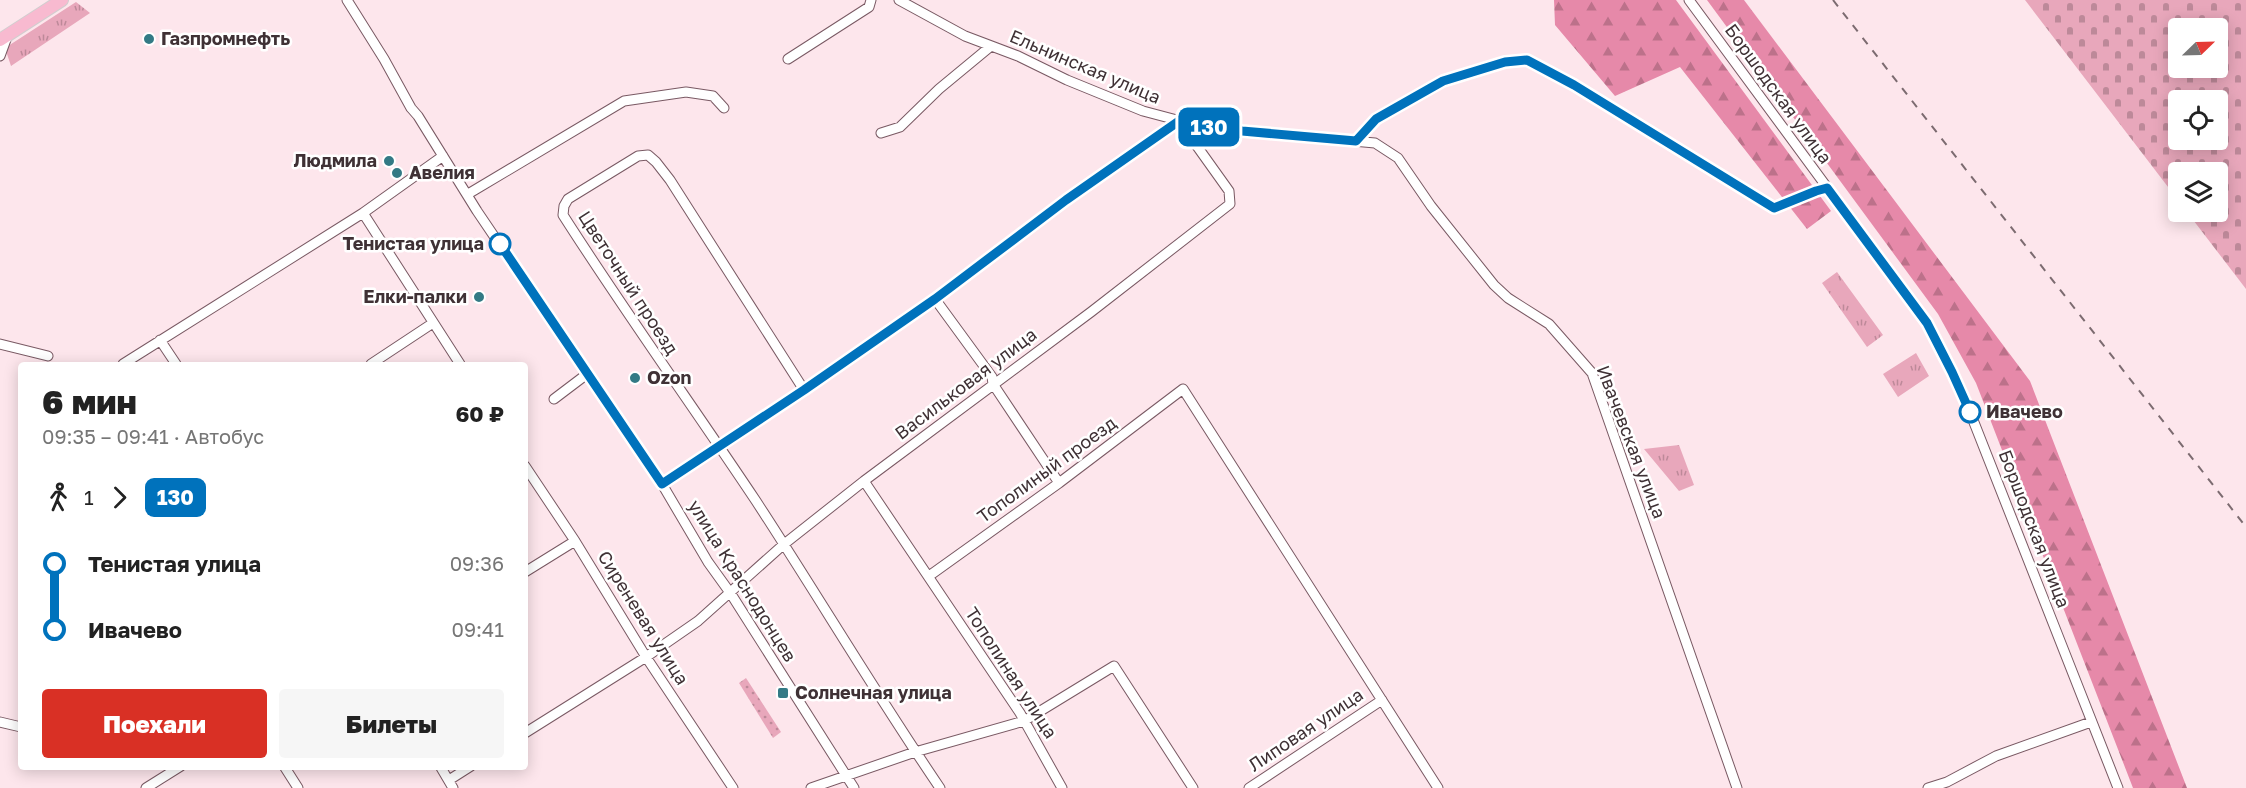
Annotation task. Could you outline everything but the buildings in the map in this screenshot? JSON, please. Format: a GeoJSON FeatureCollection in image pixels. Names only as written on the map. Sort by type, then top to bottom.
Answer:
{"type":"FeatureCollection","features":[{"type":"Feature","properties":{"kind":"main road"},"geometry":{"type":"LineString","coordinates":[[4,37],[62,0]]}},
{"type":"Feature","properties":{"kind":"street","name":"улица Краснодонцев"},"geometry":{"type":"LineString","coordinates":[[347,0],[411,108],[662,484],[708,562],[731,594],[854,788]]}},
{"type":"Feature","properties":{"kind":"street"},"geometry":{"type":"LineString","coordinates":[[788,59],[869,7],[871,0]]}},
{"type":"Feature","properties":{"kind":"street","name":"Ельнинская улица"},"geometry":{"type":"LineString","coordinates":[[899,0],[954,30],[1143,111],[1179,121],[1242,131],[1375,143]]}},
{"type":"Feature","properties":{"kind":"street","name":"Боршодская улица"},"geometry":{"type":"LineString","coordinates":[[1689,0],[1927,323],[1964,397],[2118,788]]}},
{"type":"Feature","properties":{"kind":"street"},"geometry":{"type":"LineString","coordinates":[[0,56],[4,37]]}},
{"type":"Feature","properties":{"kind":"street"},"geometry":{"type":"LineString","coordinates":[[881,134],[900,127],[939,89],[991,46]]}},
{"type":"Feature","properties":{"kind":"street"},"geometry":{"type":"LineString","coordinates":[[1356,141],[1376,119],[1443,81],[1505,62],[1527,60],[1574,85],[1774,208],[1827,188]]}},
{"type":"Feature","properties":{"kind":"street"},"geometry":{"type":"LineString","coordinates":[[468,194],[624,101],[686,92],[713,96],[724,108]]}},
{"type":"Feature","properties":{"kind":"street"},"geometry":{"type":"LineString","coordinates":[[662,484],[804,390],[935,299],[1066,200],[1179,121]]}},
{"type":"Feature","properties":{"kind":"street","name":"Васильковая улица"},"geometry":{"type":"LineString","coordinates":[[646,657],[698,621],[731,594],[783,545],[864,481],[1091,312],[1230,204],[1229,191],[1179,121]]}},
{"type":"Feature","properties":{"kind":"street","name":"Ивачевская улица"},"geometry":{"type":"LineString","coordinates":[[1375,143],[1398,158],[1431,206],[1494,285],[1508,298],[1549,324],[1571,346],[1592,373],[1737,788]]}},
{"type":"Feature","properties":{"kind":"street","name":"Цветочный проезд"},"geometry":{"type":"LineString","coordinates":[[804,390],[670,180],[648,155],[638,156],[568,199],[563,215],[615,296],[719,447],[940,788]]}},
{"type":"Feature","properties":{"kind":"street"},"geometry":{"type":"LineString","coordinates":[[126,362],[363,213],[443,156]]}},
{"type":"Feature","properties":{"kind":"street"},"geometry":{"type":"LineString","coordinates":[[363,213],[459,362]]}},
{"type":"Feature","properties":{"kind":"street"},"geometry":{"type":"LineString","coordinates":[[935,299],[992,377],[993,384],[1059,483]]}},
{"type":"Feature","properties":{"kind":"street"},"geometry":{"type":"LineString","coordinates":[[375,362],[433,323]]}},
{"type":"Feature","properties":{"kind":"street"},"geometry":{"type":"LineString","coordinates":[[160,340],[175,362]]}},
{"type":"Feature","properties":{"kind":"street"},"geometry":{"type":"LineString","coordinates":[[0,344],[48,356]]}},
{"type":"Feature","properties":{"kind":"street"},"geometry":{"type":"LineString","coordinates":[[554,399],[587,374]]}},
{"type":"Feature","properties":{"kind":"street","name":"Тополиный проезд"},"geometry":{"type":"LineString","coordinates":[[929,576],[1059,483],[1183,389],[1382,700]]}},
{"type":"Feature","properties":{"kind":"street","name":"Сиреневая улица"},"geometry":{"type":"LineString","coordinates":[[528,470],[575,541],[646,657],[733,788]]}},
{"type":"Feature","properties":{"kind":"street","name":"Тополиная улица"},"geometry":{"type":"LineString","coordinates":[[864,481],[1024,721],[1062,788]]}},
{"type":"Feature","properties":{"kind":"street"},"geometry":{"type":"LineString","coordinates":[[528,570],[575,541]]}},
{"type":"Feature","properties":{"kind":"street"},"geometry":{"type":"LineString","coordinates":[[528,731],[646,657]]}},
{"type":"Feature","properties":{"kind":"street"},"geometry":{"type":"LineString","coordinates":[[812,788],[915,752],[1024,721],[1114,666],[1193,788]]}},
{"type":"Feature","properties":{"kind":"street"},"geometry":{"type":"LineString","coordinates":[[1382,700],[1438,788]]}},
{"type":"Feature","properties":{"kind":"street","name":"Липовая улица"},"geometry":{"type":"LineString","coordinates":[[1249,788],[1382,700]]}},
{"type":"Feature","properties":{"kind":"street"},"geometry":{"type":"LineString","coordinates":[[0,722],[18,726]]}},
{"type":"Feature","properties":{"kind":"street"},"geometry":{"type":"LineString","coordinates":[[1928,788],[1947,782],[1996,756],[2091,722]]}},
{"type":"Feature","properties":{"kind":"street"},"geometry":{"type":"LineString","coordinates":[[146,788],[160,785],[177,770]]}},
{"type":"Feature","properties":{"kind":"street"},"geometry":{"type":"LineString","coordinates":[[287,770],[298,788]]}},
{"type":"Feature","properties":{"kind":"street"},"geometry":{"type":"LineString","coordinates":[[442,770],[451,784],[467,770]]}},
{"type":"Feature","properties":{"kind":"green space"},"geometry":{"type":"Polygon","coordinates":[[[1554,0],[1676,0],[1831,211],[1807,229],[1680,67],[1615,96],[1555,25],[1554,0]]]}},
{"type":"Feature","properties":{"kind":"green space"},"geometry":{"type":"Polygon","coordinates":[[[1707,0],[1744,0],[2030,381],[2187,788],[2133,788],[1976,383],[1938,314],[1707,0]]]}},
{"type":"Feature","properties":{"kind":"green space"},"geometry":{"type":"Polygon","coordinates":[[[2025,0],[2246,0],[2246,289],[2195,222],[2228,222],[2228,162],[2168,162],[2168,187],[2025,0]]]}},
{"type":"Feature","properties":{"kind":"green space"},"geometry":{"type":"Polygon","coordinates":[[[76,2],[90,13],[11,66],[5,48],[76,2]]]}},
{"type":"Feature","properties":{"kind":"green space"},"geometry":{"type":"Polygon","coordinates":[[[1837,272],[1883,335],[1867,347],[1822,283],[1837,272]]]}},
{"type":"Feature","properties":{"kind":"green space"},"geometry":{"type":"Polygon","coordinates":[[[1916,353],[1929,376],[1898,397],[1883,374],[1916,353]]]}},
{"type":"Feature","properties":{"kind":"green space"},"geometry":{"type":"Polygon","coordinates":[[[1679,445],[1694,485],[1679,491],[1644,449],[1679,445]]]}},
{"type":"Feature","properties":{"kind":"green space"},"geometry":{"type":"Polygon","coordinates":[[[746,678],[781,732],[773,738],[739,683],[746,678]]]}},
{"type":"Feature","properties":{"kind":"railway"},"geometry":{"type":"LineString","coordinates":[[1833,0],[2246,527]]}},
{"type":"Feature","properties":{"kind":"bus line","name":"130"},"geometry":{"type":"LineString","coordinates":[[500,244],[662,484],[804,390],[935,299],[1066,200],[1179,121],[1242,131],[1356,141],[1376,119],[1443,81],[1505,62],[1527,60],[1574,85],[1774,208],[1827,188],[1927,323],[1970,412]]}},
{"type":"Feature","properties":{"kind":"place","name":"Газпромнефть"},"geometry":{"type":"Point","coordinates":[149,39]}},
{"type":"Feature","properties":{"kind":"place","name":"Людмила"},"geometry":{"type":"Point","coordinates":[389,161]}},
{"type":"Feature","properties":{"kind":"place","name":"Авелия"},"geometry":{"type":"Point","coordinates":[397,173]}},
{"type":"Feature","properties":{"kind":"place","name":"Тенистая улица"},"geometry":{"type":"Point","coordinates":[500,244]}},
{"type":"Feature","properties":{"kind":"place","name":"Елки-палки"},"geometry":{"type":"Point","coordinates":[479,297]}},
{"type":"Feature","properties":{"kind":"place","name":"Ozon"},"geometry":{"type":"Point","coordinates":[635,378]}},
{"type":"Feature","properties":{"kind":"place","name":"Ивачево"},"geometry":{"type":"Point","coordinates":[1970,412]}},
{"type":"Feature","properties":{"kind":"place","name":"Солнечная улица"},"geometry":{"type":"Point","coordinates":[783,693]}}]}
